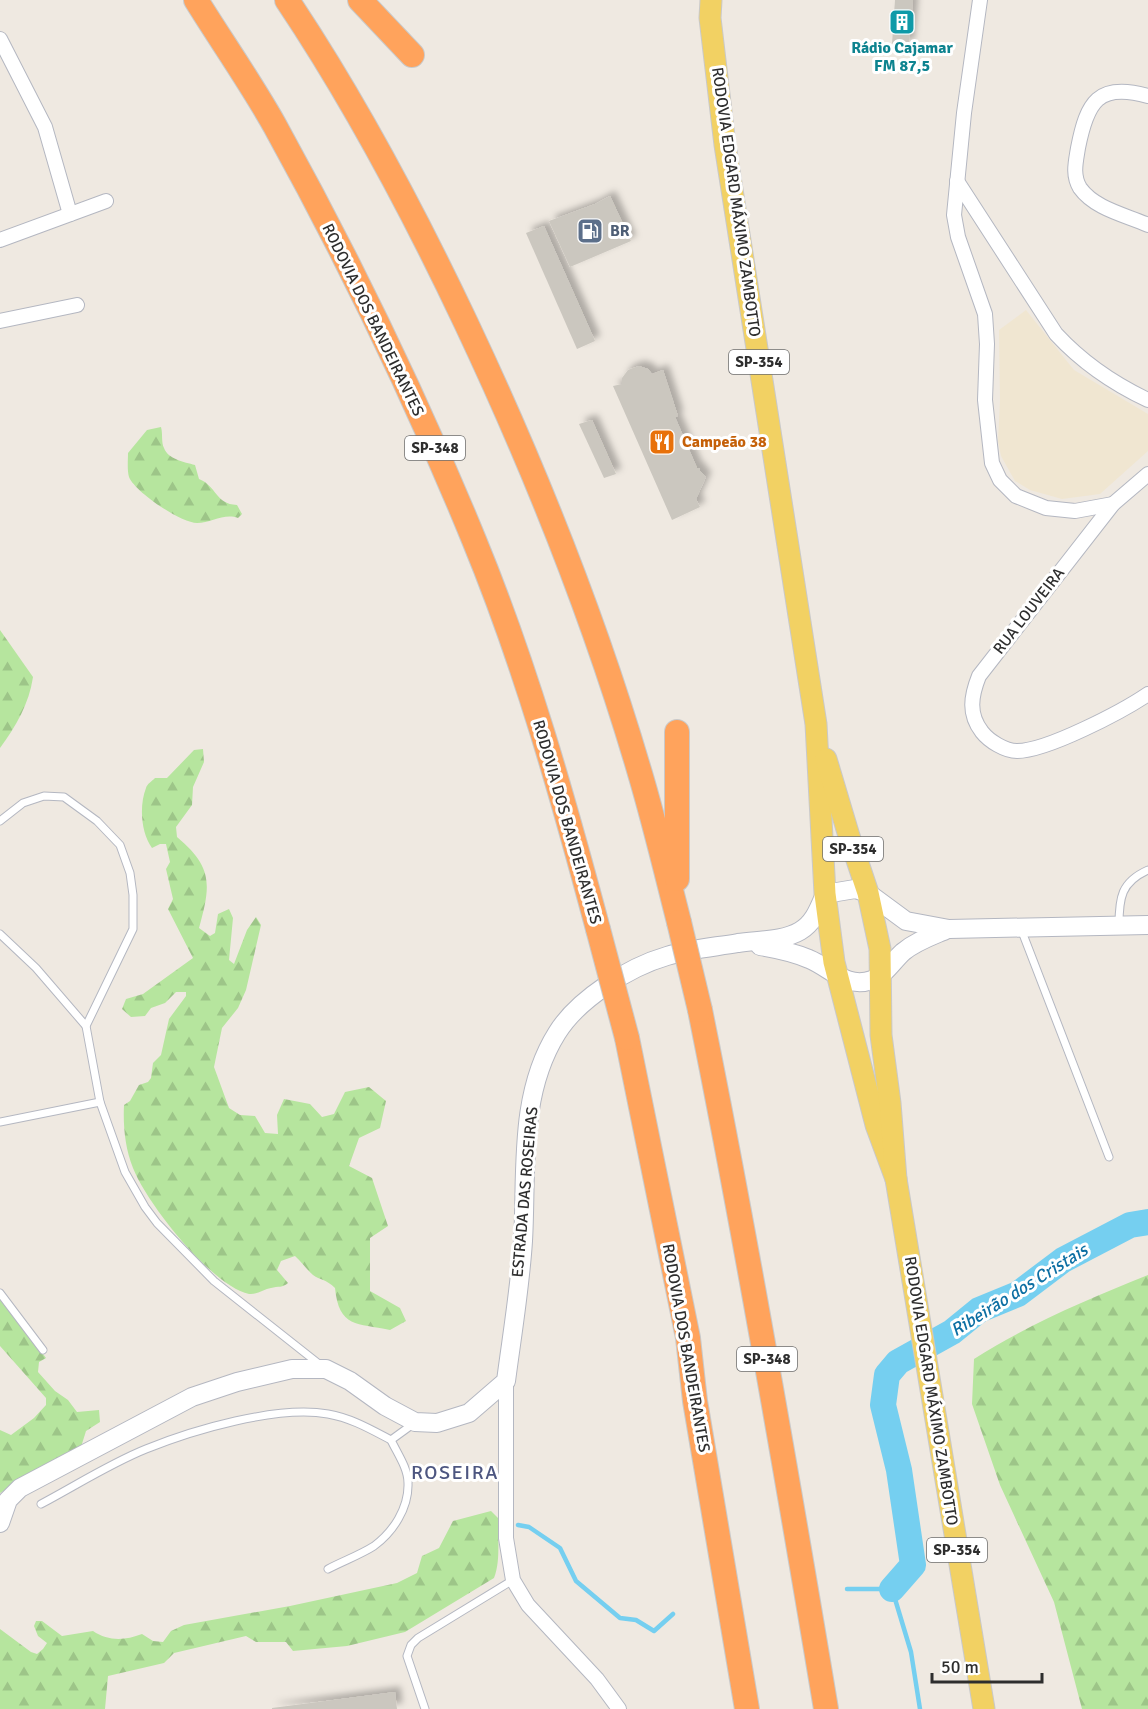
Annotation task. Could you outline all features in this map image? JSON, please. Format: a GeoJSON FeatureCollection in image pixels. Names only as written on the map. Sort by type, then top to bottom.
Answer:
{"type":"FeatureCollection","features":[{"type":"Feature","properties":{"kind":"highway","name":"RODOVIA DOS BANDEIRANTES"},"geometry":{"type":"LineString","coordinates":[[196,0],[284,144],[367,300],[475,542],[518,656],[560,786],[627,1038],[688,1338],[695,1401],[747,1709]]}},
{"type":"Feature","properties":{"kind":"highway","name":"SP-348"},"geometry":{"type":"LineString","coordinates":[[287,0],[405,199],[496,387],[586,610],[640,771],[700,1010],[735,1184],[771,1379],[826,1709]]}},
{"type":"Feature","properties":{"kind":"highway"},"geometry":{"type":"LineString","coordinates":[[360,0],[412,55]]}},
{"type":"Feature","properties":{"kind":"highway"},"geometry":{"type":"LineString","coordinates":[[677,732],[678,918]]}},
{"type":"Feature","properties":{"kind":"main road","name":"RODOVIA EDGARD MÁXIMO ZAMBOTTO"},"geometry":{"type":"LineString","coordinates":[[711,0],[711,29],[725,145],[816,724],[825,894],[838,978],[876,1125],[896,1179]]}},
{"type":"Feature","properties":{"kind":"main road","name":"RODOVIA EDGARD MÁXIMO ZAMBOTTO"},"geometry":{"type":"LineString","coordinates":[[816,724],[868,894],[880,949],[881,1035],[890,1103],[896,1179],[984,1709]]}},
{"type":"Feature","properties":{"kind":"street"},"geometry":{"type":"LineString","coordinates":[[980,0],[957,181],[955,226],[985,314],[987,344],[985,400],[992,464],[1000,480],[1016,496],[1046,508],[1076,511],[1113,504]]}},
{"type":"Feature","properties":{"kind":"street"},"geometry":{"type":"LineString","coordinates":[[0,39],[4,55],[45,127],[70,214]]}},
{"type":"Feature","properties":{"kind":"street"},"geometry":{"type":"LineString","coordinates":[[1148,96],[1131,91],[1114,91],[1101,96],[1094,103],[1086,115],[1074,171],[1080,187],[1091,198],[1109,210],[1148,225]]}},
{"type":"Feature","properties":{"kind":"street"},"geometry":{"type":"LineString","coordinates":[[957,181],[1056,334],[1070,349],[1099,371],[1134,394],[1148,400]]}},
{"type":"Feature","properties":{"kind":"street"},"geometry":{"type":"LineString","coordinates":[[0,240],[106,201]]}},
{"type":"Feature","properties":{"kind":"street"},"geometry":{"type":"LineString","coordinates":[[0,321],[77,305]]}},
{"type":"Feature","properties":{"kind":"street","name":"RUA LOUVEIRA"},"geometry":{"type":"LineString","coordinates":[[1148,474],[1113,504],[979,676],[973,690],[971,705],[974,722],[988,740],[1015,751],[1058,740],[1148,694]]}},
{"type":"Feature","properties":{"kind":"street"},"geometry":{"type":"LineString","coordinates":[[825,894],[855,889],[868,894],[906,921],[949,928],[1148,925]]}},
{"type":"Feature","properties":{"kind":"street","name":"ESTRADA DAS ROSEIRAS"},"geometry":{"type":"LineString","coordinates":[[506,1381],[523,1243],[527,1131],[533,1093],[545,1058],[558,1032],[581,1005],[624,974],[666,956],[736,943],[786,937],[799,932],[807,927],[815,916],[825,894]]}},
{"type":"Feature","properties":{"kind":"street"},"geometry":{"type":"LineString","coordinates":[[838,978],[860,982],[882,975],[911,946],[949,928]]}},
{"type":"Feature","properties":{"kind":"street","name":"ESTRADA DAS ROSEIRAS"},"geometry":{"type":"LineString","coordinates":[[736,943],[787,950],[813,961],[838,978]]}},
{"type":"Feature","properties":{"kind":"street"},"geometry":{"type":"LineString","coordinates":[[0,1523],[8,1500],[20,1488],[192,1397],[237,1382],[292,1369],[326,1369],[350,1381],[385,1407],[415,1422],[437,1423],[469,1413],[506,1381]]}},
{"type":"Feature","properties":{"kind":"street"},"geometry":{"type":"LineString","coordinates":[[506,1381],[506,1538],[513,1580],[528,1605],[597,1679],[619,1709]]}},
{"type":"Feature","properties":{"kind":"lane"},"geometry":{"type":"LineString","coordinates":[[0,821],[23,803],[44,796],[64,797],[97,821],[120,845],[130,873],[133,895],[133,929],[86,1026]]}},
{"type":"Feature","properties":{"kind":"lane"},"geometry":{"type":"LineString","coordinates":[[1119,925],[1120,897],[1127,885],[1139,874],[1148,870]]}},
{"type":"Feature","properties":{"kind":"lane"},"geometry":{"type":"LineString","coordinates":[[1021,928],[1109,1157]]}},
{"type":"Feature","properties":{"kind":"lane"},"geometry":{"type":"LineString","coordinates":[[0,934],[36,968],[86,1026],[100,1102],[125,1172],[145,1207],[157,1223],[214,1281],[326,1369]]}},
{"type":"Feature","properties":{"kind":"lane"},"geometry":{"type":"LineString","coordinates":[[0,1122],[100,1102]]}},
{"type":"Feature","properties":{"kind":"lane"},"geometry":{"type":"LineString","coordinates":[[0,1293],[43,1350]]}},
{"type":"Feature","properties":{"kind":"lane"},"geometry":{"type":"LineString","coordinates":[[41,1504],[145,1449],[192,1433],[253,1418],[299,1413],[327,1414],[355,1421],[391,1440],[404,1467],[408,1482],[407,1498],[394,1527],[374,1546],[328,1569]]}},
{"type":"Feature","properties":{"kind":"lane"},"geometry":{"type":"LineString","coordinates":[[391,1440],[415,1422]]}},
{"type":"Feature","properties":{"kind":"lane"},"geometry":{"type":"LineString","coordinates":[[425,1709],[407,1656],[411,1645],[418,1638],[513,1580]]}},
{"type":"Feature","properties":{"kind":"shaded area"},"geometry":{"type":"Polygon","coordinates":[[[1026,310],[1074,370],[1148,414],[1148,451],[1100,494],[1062,499],[1030,490],[1015,481],[1001,456],[998,441],[999,330],[1026,310]]]}},
{"type":"Feature","properties":{"kind":"green space"},"geometry":{"type":"Polygon","coordinates":[[[161,427],[166,452],[177,460],[195,465],[199,479],[205,482],[224,502],[237,505],[242,514],[238,518],[223,517],[202,523],[190,522],[159,506],[133,483],[128,474],[128,453],[147,430],[161,427]]]}},
{"type":"Feature","properties":{"kind":"green space"},"geometry":{"type":"Polygon","coordinates":[[[0,630],[33,677],[21,714],[0,748],[0,630]]]}},
{"type":"Feature","properties":{"kind":"green space"},"geometry":{"type":"Polygon","coordinates":[[[203,749],[204,762],[193,787],[192,805],[176,827],[177,837],[197,858],[206,878],[206,900],[199,928],[210,936],[215,933],[218,914],[229,909],[233,918],[229,960],[234,964],[247,930],[256,917],[261,925],[246,990],[238,1008],[222,1028],[214,1067],[229,1108],[240,1115],[255,1116],[265,1133],[278,1134],[277,1115],[284,1099],[310,1104],[322,1117],[334,1114],[345,1092],[369,1087],[386,1101],[380,1128],[359,1138],[349,1166],[372,1178],[388,1226],[370,1238],[370,1291],[400,1308],[406,1321],[390,1330],[359,1324],[345,1317],[337,1301],[335,1288],[313,1275],[295,1256],[281,1261],[277,1270],[288,1283],[284,1286],[252,1294],[234,1288],[217,1276],[182,1242],[152,1202],[140,1183],[130,1160],[125,1137],[124,1105],[130,1101],[139,1085],[148,1082],[151,1078],[153,1063],[161,1055],[169,1019],[186,996],[186,992],[176,992],[165,1003],[151,1008],[145,1016],[131,1017],[122,1009],[126,999],[143,994],[193,958],[168,909],[173,899],[166,869],[170,862],[166,844],[152,848],[148,842],[143,827],[142,803],[147,785],[155,778],[167,778],[194,750],[203,749]]]}},
{"type":"Feature","properties":{"kind":"green space"},"geometry":{"type":"Polygon","coordinates":[[[1148,1275],[1148,1709],[1082,1709],[1054,1602],[1000,1485],[972,1404],[974,1359],[1016,1334],[1059,1313],[1148,1275]]]}},
{"type":"Feature","properties":{"kind":"green space"},"geometry":{"type":"Polygon","coordinates":[[[0,1296],[46,1358],[39,1362],[38,1372],[55,1391],[68,1400],[77,1412],[99,1410],[100,1422],[86,1431],[81,1447],[0,1493],[0,1430],[11,1435],[34,1418],[46,1405],[46,1398],[0,1346],[0,1296]]]}},
{"type":"Feature","properties":{"kind":"green space"},"geometry":{"type":"Polygon","coordinates":[[[491,1511],[499,1519],[498,1557],[494,1578],[405,1632],[347,1646],[293,1651],[286,1642],[256,1642],[246,1636],[174,1653],[164,1663],[108,1676],[105,1709],[0,1709],[0,1629],[37,1654],[47,1643],[38,1636],[34,1626],[36,1621],[42,1621],[62,1636],[93,1631],[104,1637],[116,1639],[142,1634],[153,1641],[163,1642],[171,1631],[184,1625],[290,1606],[397,1583],[417,1573],[422,1556],[439,1548],[453,1521],[491,1511]]]}},
{"type":"Feature","properties":{"kind":"building","name":"Rádio Cajamar FM 87,5"},"geometry":{"type":"Polygon","coordinates":[[[895,0],[913,0],[909,45],[892,44],[895,0]]]}},
{"type":"Feature","properties":{"kind":"building","name":"BR"},"geometry":{"type":"Polygon","coordinates":[[[610,196],[631,241],[570,267],[549,221],[610,196]]]}},
{"type":"Feature","properties":{"kind":"building"},"geometry":{"type":"Polygon","coordinates":[[[544,226],[595,341],[577,349],[526,233],[544,226]]]}},
{"type":"Feature","properties":{"kind":"building","name":"Campeão 38"},"geometry":{"type":"Polygon","coordinates":[[[639,366],[648,369],[652,374],[663,370],[678,416],[675,417],[697,468],[700,468],[706,477],[696,499],[700,507],[672,520],[613,386],[622,384],[622,378],[628,370],[639,366]]]}},
{"type":"Feature","properties":{"kind":"building"},"geometry":{"type":"Polygon","coordinates":[[[592,420],[616,474],[604,478],[579,424],[592,420]]]}},
{"type":"Feature","properties":{"kind":"building"},"geometry":{"type":"Polygon","coordinates":[[[395,1692],[397,1709],[272,1709],[272,1708],[395,1692]]]}},
{"type":"Feature","properties":{"kind":"waterway","name":"Ribeirão dos Cristais"},"geometry":{"type":"LineString","coordinates":[[892,1589],[913,1565],[899,1470],[883,1405],[887,1375],[898,1362],[952,1332],[979,1310],[1018,1294],[1063,1260],[1130,1225],[1148,1222]]}},
{"type":"Feature","properties":{"kind":"waterway"},"geometry":{"type":"LineString","coordinates":[[518,1525],[529,1527],[560,1548],[576,1581],[620,1618],[636,1620],[654,1631],[673,1614]]}},
{"type":"Feature","properties":{"kind":"waterway","name":"Ribeirão dos Cristais"},"geometry":{"type":"LineString","coordinates":[[847,1589],[892,1589],[911,1652],[920,1709]]}},
{"type":"Feature","properties":{"kind":"place","name":"Rádio Cajamar FM 87,5"},"geometry":{"type":"Point","coordinates":[902,22]}},
{"type":"Feature","properties":{"kind":"place","name":"BR"},"geometry":{"type":"Point","coordinates":[590,231]}},
{"type":"Feature","properties":{"kind":"place","name":"Campeão 38"},"geometry":{"type":"Point","coordinates":[662,442]}},
{"type":"Feature","properties":{"kind":"district","name":"ROSEIRA"},"geometry":{"type":"Point","coordinates":[455,1472]}}]}
